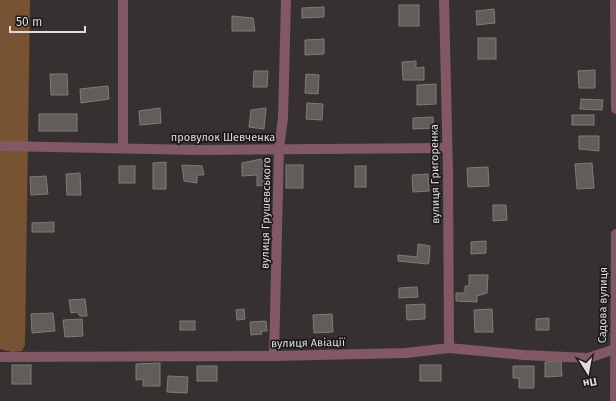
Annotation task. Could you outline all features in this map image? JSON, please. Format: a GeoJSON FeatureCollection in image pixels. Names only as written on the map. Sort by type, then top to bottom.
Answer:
{"type":"FeatureCollection","features":[{"type":"Feature","properties":{"kind":"street"},"geometry":{"type":"LineString","coordinates":[[123,0],[123,148]]}},
{"type":"Feature","properties":{"kind":"street","name":"вулиця Грушевського"},"geometry":{"type":"LineString","coordinates":[[274,356],[279,148],[282,118],[286,0]]}},
{"type":"Feature","properties":{"kind":"street","name":"вулиця Григоренка"},"geometry":{"type":"LineString","coordinates":[[444,0],[448,178],[449,348]]}},
{"type":"Feature","properties":{"kind":"street"},"geometry":{"type":"LineString","coordinates":[[615,0],[616,109]]}},
{"type":"Feature","properties":{"kind":"street","name":"провулок Шевченка"},"geometry":{"type":"LineString","coordinates":[[0,146],[199,150],[279,148],[447,148]]}},
{"type":"Feature","properties":{"kind":"street","name":"Садова вулиця"},"geometry":{"type":"LineString","coordinates":[[615,401],[616,234]]}},
{"type":"Feature","properties":{"kind":"street","name":"вулиця Авіації"},"geometry":{"type":"LineString","coordinates":[[0,357],[274,356],[406,353],[449,348],[524,355],[588,358],[615,349]]}},
{"type":"Feature","properties":{"kind":"shaded area"},"geometry":{"type":"Polygon","coordinates":[[[0,0],[30,0],[25,345],[22,351],[12,352],[0,349],[0,0]]]}},
{"type":"Feature","properties":{"kind":"building"},"geometry":{"type":"Polygon","coordinates":[[[399,5],[419,5],[419,26],[399,26],[399,5]]]}},
{"type":"Feature","properties":{"kind":"building"},"geometry":{"type":"Polygon","coordinates":[[[324,7],[324,17],[302,18],[302,8],[324,7]]]}},
{"type":"Feature","properties":{"kind":"building"},"geometry":{"type":"Polygon","coordinates":[[[494,9],[495,23],[477,25],[476,11],[494,9]]]}},
{"type":"Feature","properties":{"kind":"building"},"geometry":{"type":"Polygon","coordinates":[[[232,16],[253,18],[255,31],[232,31],[232,16]]]}},
{"type":"Feature","properties":{"kind":"building"},"geometry":{"type":"Polygon","coordinates":[[[478,38],[496,38],[496,59],[478,59],[478,38]]]}},
{"type":"Feature","properties":{"kind":"building"},"geometry":{"type":"Polygon","coordinates":[[[324,39],[324,54],[305,55],[305,40],[324,39]]]}},
{"type":"Feature","properties":{"kind":"building"},"geometry":{"type":"Polygon","coordinates":[[[416,61],[416,68],[424,67],[424,80],[403,80],[402,62],[416,61]]]}},
{"type":"Feature","properties":{"kind":"building"},"geometry":{"type":"Polygon","coordinates":[[[595,70],[595,88],[579,88],[578,71],[595,70]]]}},
{"type":"Feature","properties":{"kind":"building"},"geometry":{"type":"Polygon","coordinates":[[[254,71],[268,71],[267,87],[253,87],[254,71]]]}},
{"type":"Feature","properties":{"kind":"building"},"geometry":{"type":"Polygon","coordinates":[[[50,74],[67,74],[68,95],[51,95],[50,74]]]}},
{"type":"Feature","properties":{"kind":"building"},"geometry":{"type":"Polygon","coordinates":[[[306,74],[319,75],[318,94],[305,93],[306,74]]]}},
{"type":"Feature","properties":{"kind":"building"},"geometry":{"type":"Polygon","coordinates":[[[436,84],[436,104],[417,105],[417,85],[436,84]]]}},
{"type":"Feature","properties":{"kind":"building"},"geometry":{"type":"Polygon","coordinates":[[[108,86],[109,99],[81,103],[80,89],[108,86]]]}},
{"type":"Feature","properties":{"kind":"building"},"geometry":{"type":"Polygon","coordinates":[[[581,99],[603,100],[602,110],[580,109],[581,99]]]}},
{"type":"Feature","properties":{"kind":"building"},"geometry":{"type":"Polygon","coordinates":[[[307,103],[323,104],[322,120],[306,119],[307,103]]]}},
{"type":"Feature","properties":{"kind":"building"},"geometry":{"type":"Polygon","coordinates":[[[160,108],[161,123],[140,125],[139,111],[160,108]]]}},
{"type":"Feature","properties":{"kind":"building"},"geometry":{"type":"Polygon","coordinates":[[[266,108],[264,129],[249,127],[251,110],[266,108]]]}},
{"type":"Feature","properties":{"kind":"building"},"geometry":{"type":"Polygon","coordinates":[[[39,114],[77,114],[77,131],[39,131],[39,114]]]}},
{"type":"Feature","properties":{"kind":"building"},"geometry":{"type":"Polygon","coordinates":[[[572,115],[594,115],[594,125],[572,125],[572,115]]]}},
{"type":"Feature","properties":{"kind":"building"},"geometry":{"type":"Polygon","coordinates":[[[433,117],[433,128],[413,129],[413,118],[433,117]]]}},
{"type":"Feature","properties":{"kind":"building"},"geometry":{"type":"Polygon","coordinates":[[[579,136],[599,136],[599,151],[579,149],[579,136]]]}},
{"type":"Feature","properties":{"kind":"building"},"geometry":{"type":"Polygon","coordinates":[[[261,159],[265,167],[265,185],[257,186],[257,175],[242,176],[242,163],[261,159]]]}},
{"type":"Feature","properties":{"kind":"building"},"geometry":{"type":"Polygon","coordinates":[[[166,162],[166,189],[153,189],[153,163],[166,162]]]}},
{"type":"Feature","properties":{"kind":"building"},"geometry":{"type":"Polygon","coordinates":[[[592,163],[594,188],[577,189],[575,164],[592,163]]]}},
{"type":"Feature","properties":{"kind":"building"},"geometry":{"type":"Polygon","coordinates":[[[182,165],[202,166],[204,175],[197,175],[197,183],[184,181],[182,165]]]}},
{"type":"Feature","properties":{"kind":"building"},"geometry":{"type":"Polygon","coordinates":[[[286,165],[303,165],[303,188],[286,188],[286,165]]]}},
{"type":"Feature","properties":{"kind":"building"},"geometry":{"type":"Polygon","coordinates":[[[119,166],[135,166],[135,183],[119,183],[119,166]]]}},
{"type":"Feature","properties":{"kind":"building"},"geometry":{"type":"Polygon","coordinates":[[[355,166],[366,166],[366,187],[355,187],[355,166]]]}},
{"type":"Feature","properties":{"kind":"building"},"geometry":{"type":"Polygon","coordinates":[[[488,167],[489,186],[468,187],[467,168],[488,167]]]}},
{"type":"Feature","properties":{"kind":"building"},"geometry":{"type":"Polygon","coordinates":[[[80,173],[81,195],[67,195],[66,174],[80,173]]]}},
{"type":"Feature","properties":{"kind":"building"},"geometry":{"type":"Polygon","coordinates":[[[428,174],[429,191],[413,192],[412,175],[428,174]]]}},
{"type":"Feature","properties":{"kind":"building"},"geometry":{"type":"Polygon","coordinates":[[[46,176],[48,194],[31,195],[30,177],[46,176]]]}},
{"type":"Feature","properties":{"kind":"building"},"geometry":{"type":"Polygon","coordinates":[[[493,205],[506,205],[507,220],[493,221],[493,205]]]}},
{"type":"Feature","properties":{"kind":"building"},"geometry":{"type":"Polygon","coordinates":[[[54,222],[54,232],[32,232],[32,223],[54,222]]]}},
{"type":"Feature","properties":{"kind":"building"},"geometry":{"type":"Polygon","coordinates":[[[486,241],[486,253],[471,254],[471,242],[486,241]]]}},
{"type":"Feature","properties":{"kind":"building"},"geometry":{"type":"Polygon","coordinates":[[[418,244],[430,246],[428,264],[398,261],[398,255],[417,257],[418,244]]]}},
{"type":"Feature","properties":{"kind":"building"},"geometry":{"type":"Polygon","coordinates":[[[469,275],[488,275],[487,293],[477,296],[477,302],[456,301],[456,293],[465,293],[465,286],[469,286],[469,275]]]}},
{"type":"Feature","properties":{"kind":"building"},"geometry":{"type":"Polygon","coordinates":[[[417,287],[418,297],[399,298],[399,288],[417,287]]]}},
{"type":"Feature","properties":{"kind":"building"},"geometry":{"type":"Polygon","coordinates":[[[85,299],[87,316],[80,316],[77,312],[71,313],[69,300],[85,299]]]}},
{"type":"Feature","properties":{"kind":"building"},"geometry":{"type":"Polygon","coordinates":[[[425,304],[425,319],[407,320],[406,305],[425,304]]]}},
{"type":"Feature","properties":{"kind":"building"},"geometry":{"type":"Polygon","coordinates":[[[244,309],[245,319],[237,320],[236,310],[244,309]]]}},
{"type":"Feature","properties":{"kind":"building"},"geometry":{"type":"Polygon","coordinates":[[[492,309],[493,332],[475,332],[474,310],[492,309]]]}},
{"type":"Feature","properties":{"kind":"building"},"geometry":{"type":"Polygon","coordinates":[[[53,313],[55,331],[32,333],[31,314],[53,313]]]}},
{"type":"Feature","properties":{"kind":"building"},"geometry":{"type":"Polygon","coordinates":[[[332,314],[333,332],[314,333],[313,315],[332,314]]]}},
{"type":"Feature","properties":{"kind":"building"},"geometry":{"type":"Polygon","coordinates":[[[549,318],[549,330],[536,330],[536,319],[549,318]]]}},
{"type":"Feature","properties":{"kind":"building"},"geometry":{"type":"Polygon","coordinates":[[[82,319],[83,336],[65,337],[63,320],[82,319]]]}},
{"type":"Feature","properties":{"kind":"building"},"geometry":{"type":"Polygon","coordinates":[[[180,321],[195,321],[195,330],[180,330],[180,321]]]}},
{"type":"Feature","properties":{"kind":"building"},"geometry":{"type":"Polygon","coordinates":[[[266,321],[267,331],[261,331],[262,334],[251,335],[250,322],[266,321]]]}},
{"type":"Feature","properties":{"kind":"building"},"geometry":{"type":"Polygon","coordinates":[[[561,361],[562,376],[545,377],[545,362],[561,361]]]}},
{"type":"Feature","properties":{"kind":"building"},"geometry":{"type":"Polygon","coordinates":[[[160,363],[160,386],[143,386],[143,379],[136,380],[136,364],[160,363]]]}},
{"type":"Feature","properties":{"kind":"building"},"geometry":{"type":"Polygon","coordinates":[[[12,365],[31,365],[31,384],[12,384],[12,365]]]}},
{"type":"Feature","properties":{"kind":"building"},"geometry":{"type":"Polygon","coordinates":[[[420,365],[441,365],[441,381],[420,381],[420,365]]]}},
{"type":"Feature","properties":{"kind":"building"},"geometry":{"type":"Polygon","coordinates":[[[197,366],[217,366],[217,381],[197,381],[197,366]]]}},
{"type":"Feature","properties":{"kind":"building"},"geometry":{"type":"Polygon","coordinates":[[[513,366],[534,366],[534,388],[519,388],[519,378],[513,378],[513,366]]]}},
{"type":"Feature","properties":{"kind":"building"},"geometry":{"type":"Polygon","coordinates":[[[168,376],[188,377],[187,393],[167,392],[168,376]]]}}]}
